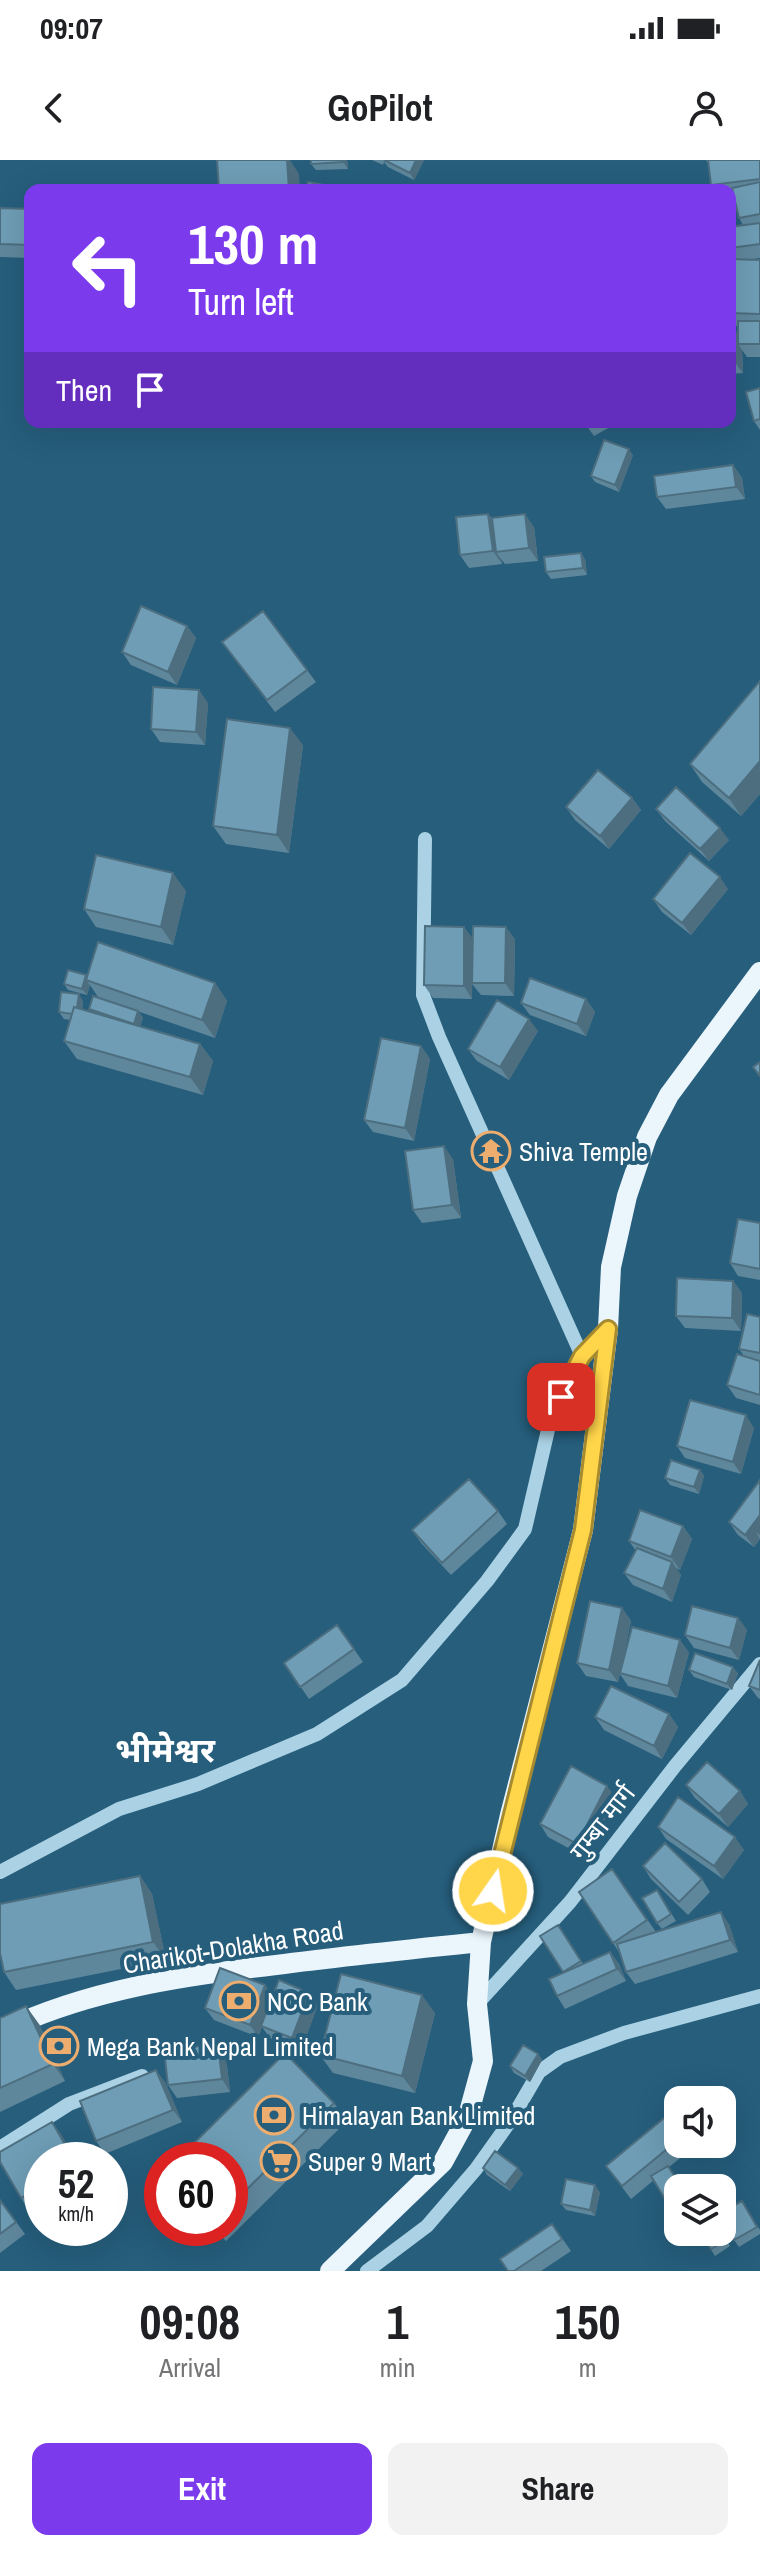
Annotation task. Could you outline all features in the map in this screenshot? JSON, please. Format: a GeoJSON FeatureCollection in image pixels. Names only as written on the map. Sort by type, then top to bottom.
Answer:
{"type":"FeatureCollection","features":[{"type":"Feature","properties":{"kind":"main road"},"geometry":{"type":"LineString","coordinates":[[330,2271],[443,2162],[468,2116],[483,2061],[477,2004],[481,1942],[583,1530],[608,1329],[611,1267],[627,1196],[647,1137],[669,1095],[760,972]]}},
{"type":"Feature","properties":{"kind":"main road","name":"Charikot-Dolakha Road"},"geometry":{"type":"LineString","coordinates":[[0,2032],[25,2020],[110,1992],[177,1978],[481,1942]]}},
{"type":"Feature","properties":{"kind":"street"},"geometry":{"type":"LineString","coordinates":[[425,839],[423,995],[582,1356]]}},
{"type":"Feature","properties":{"kind":"street"},"geometry":{"type":"LineString","coordinates":[[0,1872],[119,1809],[198,1784],[317,1734],[402,1680],[487,1581],[525,1529],[551,1417],[582,1356],[608,1329]]}},
{"type":"Feature","properties":{"kind":"street","name":"गुम्बा मार्ग"},"geometry":{"type":"LineString","coordinates":[[477,2004],[570,1902],[675,1766],[760,1664]]}},
{"type":"Feature","properties":{"kind":"street"},"geometry":{"type":"LineString","coordinates":[[367,2271],[427,2226],[476,2169],[511,2120],[539,2072],[560,2057],[624,2033],[760,1996]]}},
{"type":"Feature","properties":{"kind":"street"},"geometry":{"type":"LineString","coordinates":[[0,2151],[3,2146],[69,2104],[150,2073]]}},
{"type":"Feature","properties":{"kind":"building"},"geometry":{"type":"Polygon","coordinates":[[[217,160],[287,160],[289,184],[219,184],[217,160]]]}},
{"type":"Feature","properties":{"kind":"building"},"geometry":{"type":"Polygon","coordinates":[[[311,160],[343,160],[343,162],[311,164],[311,160]]]}},
{"type":"Feature","properties":{"kind":"building"},"geometry":{"type":"Polygon","coordinates":[[[384,160],[416,160],[410,173],[384,160]]]}},
{"type":"Feature","properties":{"kind":"building"},"geometry":{"type":"Polygon","coordinates":[[[708,160],[760,160],[760,179],[711,184],[708,160]]]}},
{"type":"Feature","properties":{"kind":"building"},"geometry":{"type":"Polygon","coordinates":[[[760,182],[760,214],[739,218],[736,187],[760,182]]]}},
{"type":"Feature","properties":{"kind":"building"},"geometry":{"type":"Polygon","coordinates":[[[0,208],[24,209],[24,245],[0,244],[0,208]]]}},
{"type":"Feature","properties":{"kind":"building"},"geometry":{"type":"Polygon","coordinates":[[[760,223],[760,244],[736,247],[736,226],[760,223]]]}},
{"type":"Feature","properties":{"kind":"building"},"geometry":{"type":"Polygon","coordinates":[[[736,259],[760,260],[760,314],[736,313],[736,259]]]}},
{"type":"Feature","properties":{"kind":"building"},"geometry":{"type":"Polygon","coordinates":[[[738,321],[760,321],[760,344],[738,344],[738,321]]]}},
{"type":"Feature","properties":{"kind":"building"},"geometry":{"type":"Polygon","coordinates":[[[760,388],[760,419],[754,421],[746,392],[760,388]]]}},
{"type":"Feature","properties":{"kind":"building"},"geometry":{"type":"Polygon","coordinates":[[[604,440],[629,449],[615,485],[591,476],[604,440]]]}},
{"type":"Feature","properties":{"kind":"building"},"geometry":{"type":"Polygon","coordinates":[[[733,465],[736,487],[657,497],[654,476],[733,465]]]}},
{"type":"Feature","properties":{"kind":"building"},"geometry":{"type":"Polygon","coordinates":[[[488,514],[493,551],[460,555],[456,517],[488,514]]]}},
{"type":"Feature","properties":{"kind":"building"},"geometry":{"type":"Polygon","coordinates":[[[525,514],[529,548],[496,552],[492,518],[525,514]]]}},
{"type":"Feature","properties":{"kind":"building"},"geometry":{"type":"Polygon","coordinates":[[[581,553],[583,568],[546,572],[544,557],[581,553]]]}},
{"type":"Feature","properties":{"kind":"building"},"geometry":{"type":"Polygon","coordinates":[[[141,606],[187,626],[168,672],[122,652],[141,606]]]}},
{"type":"Feature","properties":{"kind":"building"},"geometry":{"type":"Polygon","coordinates":[[[263,611],[307,670],[267,700],[222,642],[263,611]]]}},
{"type":"Feature","properties":{"kind":"building"},"geometry":{"type":"Polygon","coordinates":[[[760,681],[760,761],[729,798],[690,764],[760,681]]]}},
{"type":"Feature","properties":{"kind":"building"},"geometry":{"type":"Polygon","coordinates":[[[153,687],[199,690],[196,732],[151,729],[153,687]]]}},
{"type":"Feature","properties":{"kind":"building"},"geometry":{"type":"Polygon","coordinates":[[[227,719],[290,728],[277,835],[213,826],[227,719]]]}},
{"type":"Feature","properties":{"kind":"building"},"geometry":{"type":"Polygon","coordinates":[[[598,770],[632,798],[600,836],[566,807],[598,770]]]}},
{"type":"Feature","properties":{"kind":"building"},"geometry":{"type":"Polygon","coordinates":[[[676,787],[720,828],[700,849],[656,809],[676,787]]]}},
{"type":"Feature","properties":{"kind":"building"},"geometry":{"type":"Polygon","coordinates":[[[690,853],[720,877],[682,923],[653,899],[690,853]]]}},
{"type":"Feature","properties":{"kind":"building"},"geometry":{"type":"Polygon","coordinates":[[[96,855],[173,873],[161,927],[84,909],[96,855]]]}},
{"type":"Feature","properties":{"kind":"building"},"geometry":{"type":"Polygon","coordinates":[[[425,926],[464,927],[464,986],[424,985],[425,926]]]}},
{"type":"Feature","properties":{"kind":"building"},"geometry":{"type":"Polygon","coordinates":[[[473,926],[506,927],[505,983],[472,983],[473,926]]]}},
{"type":"Feature","properties":{"kind":"building"},"geometry":{"type":"Polygon","coordinates":[[[98,942],[215,983],[202,1020],[86,980],[98,942]]]}},
{"type":"Feature","properties":{"kind":"building"},"geometry":{"type":"Polygon","coordinates":[[[68,970],[86,975],[82,989],[64,984],[68,970]]]}},
{"type":"Feature","properties":{"kind":"building"},"geometry":{"type":"Polygon","coordinates":[[[530,978],[586,999],[577,1024],[521,1003],[530,978]]]}},
{"type":"Feature","properties":{"kind":"building"},"geometry":{"type":"Polygon","coordinates":[[[61,992],[79,994],[77,1008],[74,1007],[72,1014],[59,1012],[61,992]]]}},
{"type":"Feature","properties":{"kind":"building"},"geometry":{"type":"Polygon","coordinates":[[[93,996],[138,1011],[134,1024],[89,1009],[93,996]]]}},
{"type":"Feature","properties":{"kind":"building"},"geometry":{"type":"Polygon","coordinates":[[[497,1000],[529,1019],[500,1067],[468,1049],[497,1000]]]}},
{"type":"Feature","properties":{"kind":"building"},"geometry":{"type":"Polygon","coordinates":[[[74,1007],[200,1044],[190,1077],[64,1041],[74,1007]]]}},
{"type":"Feature","properties":{"kind":"building"},"geometry":{"type":"Polygon","coordinates":[[[381,1038],[421,1046],[405,1128],[364,1120],[381,1038]]]}},
{"type":"Feature","properties":{"kind":"building"},"geometry":{"type":"Polygon","coordinates":[[[760,1062],[760,1076],[753,1067],[760,1062]]]}},
{"type":"Feature","properties":{"kind":"building"},"geometry":{"type":"Polygon","coordinates":[[[444,1146],[452,1205],[413,1210],[405,1151],[444,1146]]]}},
{"type":"Feature","properties":{"kind":"building"},"geometry":{"type":"Polygon","coordinates":[[[738,1219],[760,1223],[760,1269],[730,1263],[738,1219]]]}},
{"type":"Feature","properties":{"kind":"building"},"geometry":{"type":"Polygon","coordinates":[[[677,1278],[733,1281],[732,1318],[676,1316],[677,1278]]]}},
{"type":"Feature","properties":{"kind":"building"},"geometry":{"type":"Polygon","coordinates":[[[747,1314],[760,1317],[760,1353],[739,1349],[747,1314]]]}},
{"type":"Feature","properties":{"kind":"building"},"geometry":{"type":"Polygon","coordinates":[[[737,1354],[760,1361],[760,1395],[727,1385],[737,1354]]]}},
{"type":"Feature","properties":{"kind":"building"},"geometry":{"type":"Polygon","coordinates":[[[690,1400],[746,1415],[733,1462],[677,1446],[690,1400]]]}},
{"type":"Feature","properties":{"kind":"building"},"geometry":{"type":"Polygon","coordinates":[[[671,1460],[700,1470],[694,1487],[665,1478],[671,1460]]]}},
{"type":"Feature","properties":{"kind":"building"},"geometry":{"type":"Polygon","coordinates":[[[469,1479],[498,1511],[442,1563],[412,1530],[469,1479]]]}},
{"type":"Feature","properties":{"kind":"building"},"geometry":{"type":"Polygon","coordinates":[[[760,1480],[760,1515],[745,1535],[729,1522],[760,1480]]]}},
{"type":"Feature","properties":{"kind":"building"},"geometry":{"type":"Polygon","coordinates":[[[640,1510],[683,1526],[671,1557],[629,1541],[640,1510]]]}},
{"type":"Feature","properties":{"kind":"building"},"geometry":{"type":"Polygon","coordinates":[[[637,1548],[672,1562],[663,1589],[624,1573],[637,1548]]]}},
{"type":"Feature","properties":{"kind":"building"},"geometry":{"type":"Polygon","coordinates":[[[590,1601],[622,1608],[609,1670],[577,1663],[590,1601]]]}},
{"type":"Feature","properties":{"kind":"building"},"geometry":{"type":"Polygon","coordinates":[[[692,1606],[738,1618],[730,1648],[685,1635],[692,1606]]]}},
{"type":"Feature","properties":{"kind":"building"},"geometry":{"type":"Polygon","coordinates":[[[337,1625],[354,1649],[300,1687],[284,1663],[337,1625]]]}},
{"type":"Feature","properties":{"kind":"building"},"geometry":{"type":"Polygon","coordinates":[[[632,1627],[680,1640],[668,1686],[620,1673],[632,1627]]]}},
{"type":"Feature","properties":{"kind":"building"},"geometry":{"type":"Polygon","coordinates":[[[695,1653],[733,1667],[727,1684],[689,1670],[695,1653]]]}},
{"type":"Feature","properties":{"kind":"building"},"geometry":{"type":"Polygon","coordinates":[[[760,1660],[760,1690],[749,1686],[760,1660]]]}},
{"type":"Feature","properties":{"kind":"building"},"geometry":{"type":"Polygon","coordinates":[[[611,1686],[669,1714],[654,1746],[595,1717],[611,1686]]]}},
{"type":"Feature","properties":{"kind":"building"},"geometry":{"type":"Polygon","coordinates":[[[707,1762],[740,1791],[719,1814],[686,1785],[707,1762]]]}},
{"type":"Feature","properties":{"kind":"building"},"geometry":{"type":"Polygon","coordinates":[[[571,1766],[607,1786],[577,1844],[540,1824],[571,1766]]]}},
{"type":"Feature","properties":{"kind":"building"},"geometry":{"type":"Polygon","coordinates":[[[678,1797],[735,1837],[714,1866],[658,1827],[678,1797]]]}},
{"type":"Feature","properties":{"kind":"building"},"geometry":{"type":"Polygon","coordinates":[[[665,1843],[702,1879],[679,1902],[643,1866],[665,1843]]]}},
{"type":"Feature","properties":{"kind":"building"},"geometry":{"type":"Polygon","coordinates":[[[612,1869],[647,1920],[613,1943],[579,1892],[612,1869]]]}},
{"type":"Feature","properties":{"kind":"building"},"geometry":{"type":"Polygon","coordinates":[[[140,1876],[153,1942],[4,1972],[0,1953],[0,1904],[140,1876]]]}},
{"type":"Feature","properties":{"kind":"building"},"geometry":{"type":"Polygon","coordinates":[[[657,1890],[671,1914],[657,1923],[642,1898],[657,1890]]]}},
{"type":"Feature","properties":{"kind":"building"},"geometry":{"type":"Polygon","coordinates":[[[721,1912],[730,1940],[626,1972],[617,1944],[721,1912]]]}},
{"type":"Feature","properties":{"kind":"building"},"geometry":{"type":"Polygon","coordinates":[[[558,1925],[581,1961],[563,1972],[540,1936],[558,1925]]]}},
{"type":"Feature","properties":{"kind":"building"},"geometry":{"type":"Polygon","coordinates":[[[610,1952],[617,1969],[557,1996],[549,1979],[610,1952]]]}},
{"type":"Feature","properties":{"kind":"building"},"geometry":{"type":"Polygon","coordinates":[[[220,1968],[265,1985],[250,2025],[205,2008],[220,1968]]]}},
{"type":"Feature","properties":{"kind":"building"},"geometry":{"type":"Polygon","coordinates":[[[341,1974],[422,1995],[402,2076],[320,2055],[341,1974]]]}},
{"type":"Feature","properties":{"kind":"building"},"geometry":{"type":"Polygon","coordinates":[[[279,1980],[309,1993],[292,2038],[261,2026],[279,1980]]]}},
{"type":"Feature","properties":{"kind":"building"},"geometry":{"type":"Polygon","coordinates":[[[26,2006],[53,2064],[0,2088],[0,2018],[26,2006]]]}},
{"type":"Feature","properties":{"kind":"building"},"geometry":{"type":"Polygon","coordinates":[[[218,2044],[222,2079],[168,2085],[164,2050],[218,2044]]]}},
{"type":"Feature","properties":{"kind":"building"},"geometry":{"type":"Polygon","coordinates":[[[523,2045],[538,2054],[525,2076],[510,2066],[523,2045]]]}},
{"type":"Feature","properties":{"kind":"building"},"geometry":{"type":"Polygon","coordinates":[[[285,2053],[334,2103],[248,2188],[248,2142],[195,2142],[285,2053]]]}},
{"type":"Feature","properties":{"kind":"building"},"geometry":{"type":"Polygon","coordinates":[[[156,2070],[173,2110],[96,2141],[80,2101],[156,2070]]]}},
{"type":"Feature","properties":{"kind":"building"},"geometry":{"type":"Polygon","coordinates":[[[664,2118],[664,2152],[622,2186],[606,2166],[664,2118]]]}},
{"type":"Feature","properties":{"kind":"building"},"geometry":{"type":"Polygon","coordinates":[[[52,2122],[64,2142],[24,2142],[24,2196],[21,2198],[0,2162],[0,2152],[52,2122]]]}},
{"type":"Feature","properties":{"kind":"building"},"geometry":{"type":"Polygon","coordinates":[[[495,2151],[518,2168],[505,2185],[483,2168],[495,2151]]]}},
{"type":"Feature","properties":{"kind":"building"},"geometry":{"type":"Polygon","coordinates":[[[668,2166],[673,2174],[664,2174],[664,2197],[651,2176],[668,2166]]]}},
{"type":"Feature","properties":{"kind":"building"},"geometry":{"type":"Polygon","coordinates":[[[566,2179],[595,2185],[590,2210],[561,2204],[566,2179]]]}},
{"type":"Feature","properties":{"kind":"building"},"geometry":{"type":"Polygon","coordinates":[[[0,2200],[16,2222],[0,2234],[0,2200]]]}},
{"type":"Feature","properties":{"kind":"building"},"geometry":{"type":"Polygon","coordinates":[[[742,2201],[757,2227],[736,2239],[736,2205],[742,2201]]]}},
{"type":"Feature","properties":{"kind":"building"},"geometry":{"type":"Polygon","coordinates":[[[552,2224],[562,2239],[514,2271],[508,2271],[500,2259],[552,2224]]]}},
{"type":"Feature","properties":{"kind":"place","name":"Shiva Temple"},"geometry":{"type":"Point","coordinates":[491,1151]}},
{"type":"Feature","properties":{"kind":"place","name":"NCC Bank"},"geometry":{"type":"Point","coordinates":[239,2001]}},
{"type":"Feature","properties":{"kind":"place","name":"Mega Bank Nepal Limited"},"geometry":{"type":"Point","coordinates":[59,2046]}},
{"type":"Feature","properties":{"kind":"place","name":"Himalayan Bank Limited"},"geometry":{"type":"Point","coordinates":[274,2115]}},
{"type":"Feature","properties":{"kind":"place","name":"Super 9 Mart"},"geometry":{"type":"Point","coordinates":[280,2161]}},
{"type":"Feature","properties":{"kind":"district","name":"भीमेश्वर"},"geometry":{"type":"Point","coordinates":[165,1750]}},
{"type":"Feature","properties":{"kind":"route"},"geometry":{"type":"LineString","coordinates":[[493,1891],[583,1530],[608,1329],[582,1356],[561,1397]]}}]}
